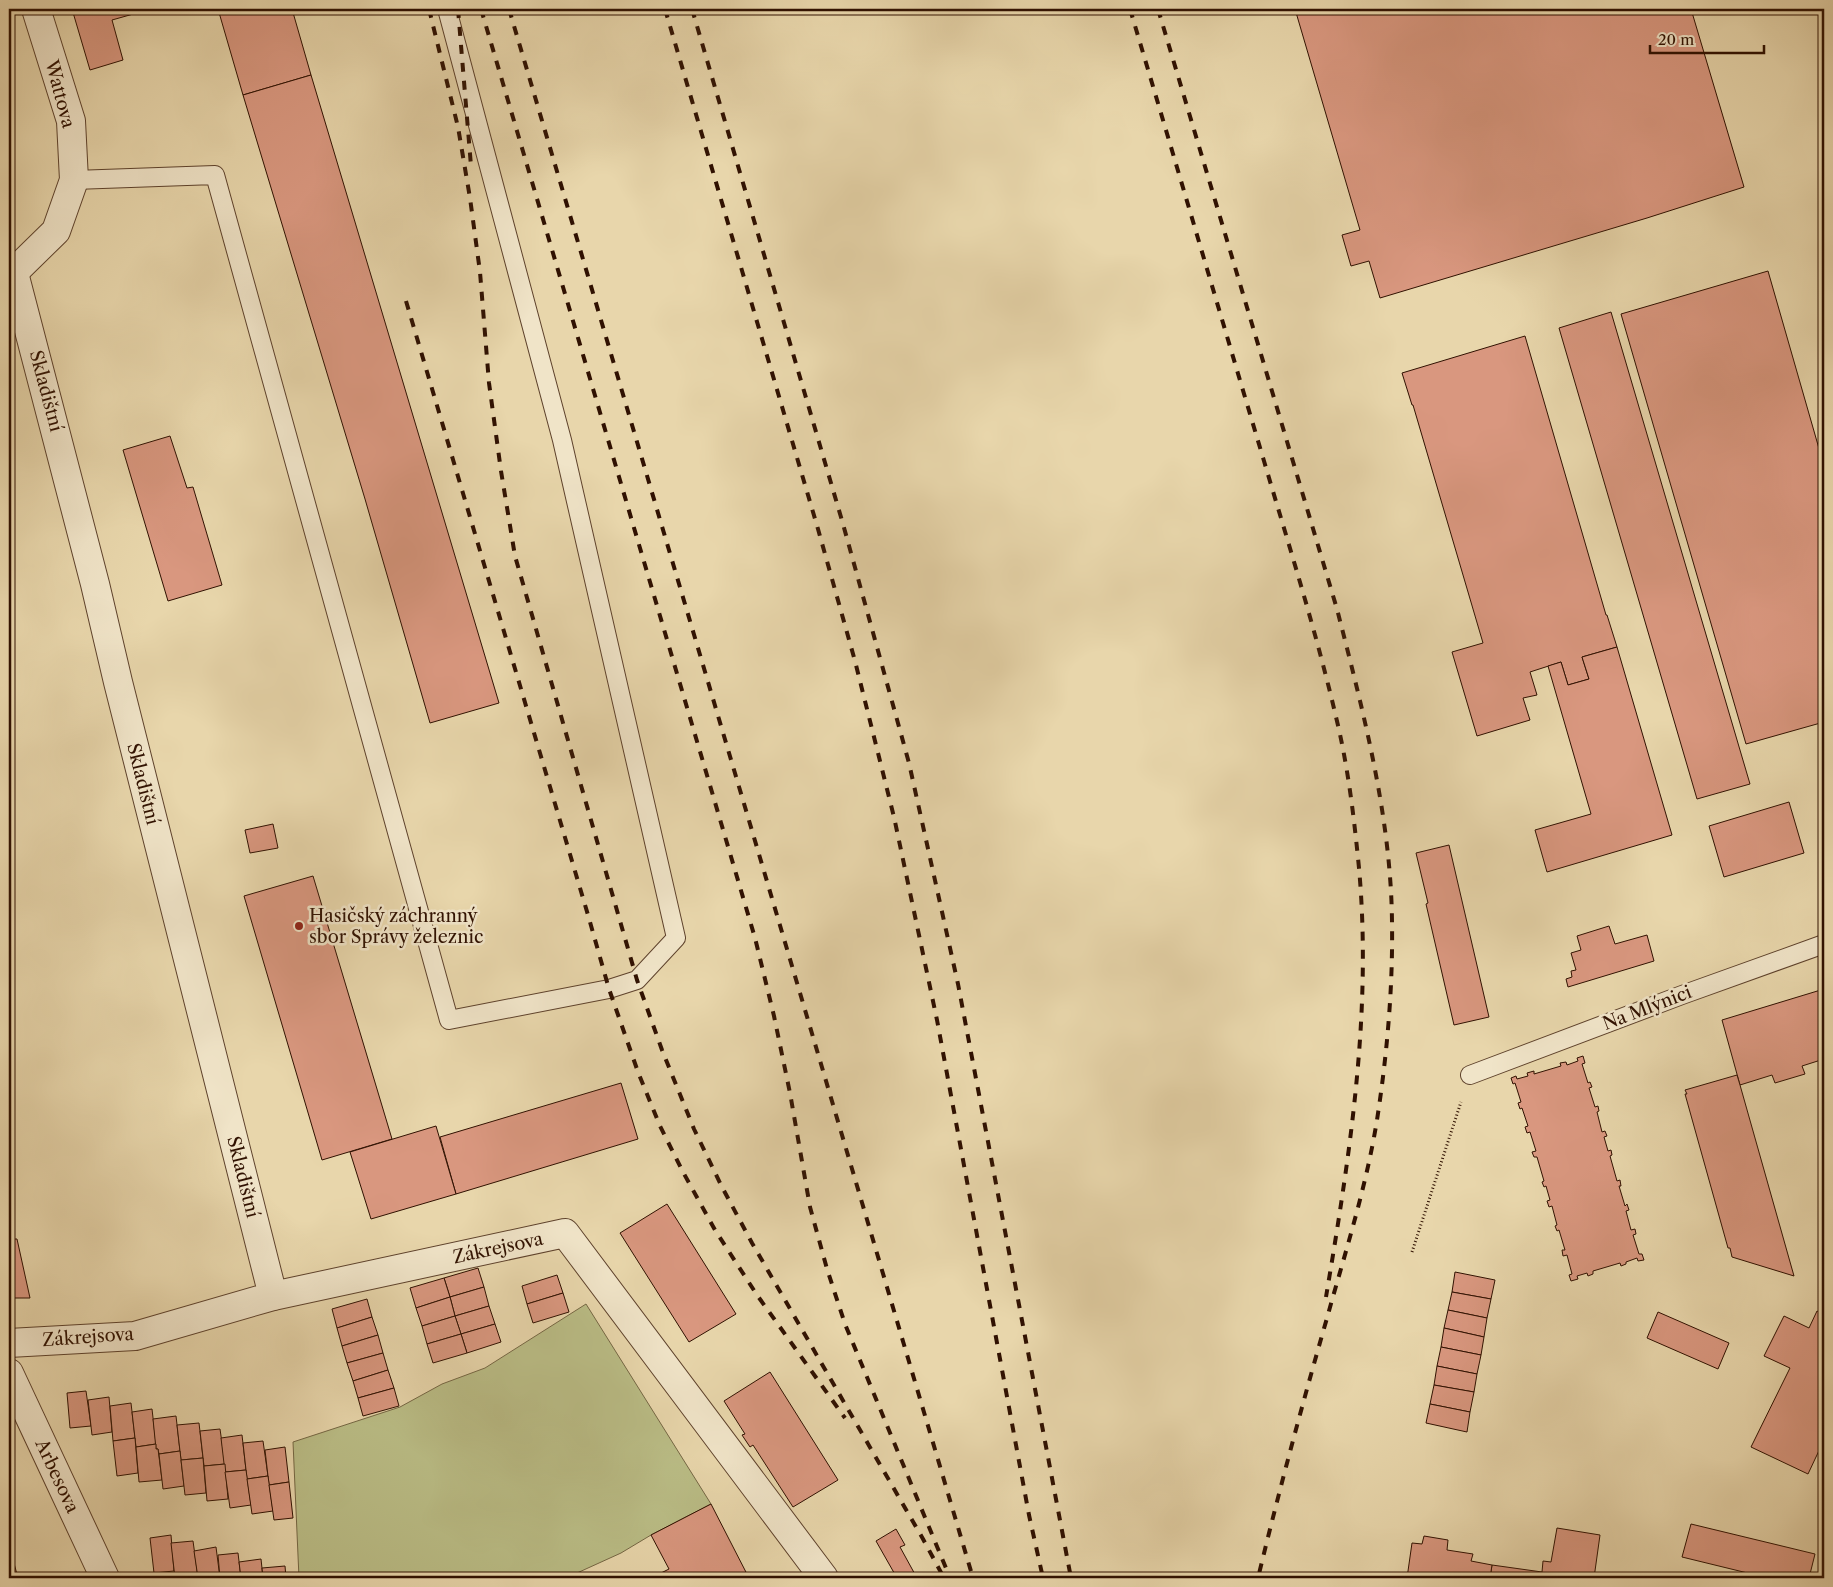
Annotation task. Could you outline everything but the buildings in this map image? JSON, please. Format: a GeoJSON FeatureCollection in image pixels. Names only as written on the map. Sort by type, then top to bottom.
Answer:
{"type":"FeatureCollection","features":[{"type":"Feature","properties":{"kind":"street","name":"Wattova"},"geometry":{"type":"LineString","coordinates":[[11,275],[56,231],[74,180],[71,121],[36,9]]}},
{"type":"Feature","properties":{"kind":"street","name":"Skladištní"},"geometry":{"type":"LineString","coordinates":[[11,275],[95,584],[122,701],[273,1296]]}},
{"type":"Feature","properties":{"kind":"street","name":"Zákrejsova"},"geometry":{"type":"LineString","coordinates":[[9,1343],[135,1336],[273,1296],[565,1233],[824,1578]]}},
{"type":"Feature","properties":{"kind":"street","name":"Arbesova"},"geometry":{"type":"LineString","coordinates":[[9,1373],[105,1578]]}},
{"type":"Feature","properties":{"kind":"lane"},"geometry":{"type":"LineString","coordinates":[[74,180],[215,174],[449,1020],[608,989],[637,980],[676,938],[562,440],[447,9]]}},
{"type":"Feature","properties":{"kind":"lane","name":"Na Mlýnici"},"geometry":{"type":"LineString","coordinates":[[1470,1075],[1673,998],[1824,944]]}},
{"type":"Feature","properties":{"kind":"path"},"geometry":{"type":"LineString","coordinates":[[1412,1252],[1470,1075]]}},
{"type":"Feature","properties":{"kind":"green space"},"geometry":{"type":"Polygon","coordinates":[[[586,1304],[711,1504],[621,1553],[566,1578],[299,1578],[293,1442],[400,1407],[442,1384],[485,1368],[586,1304]]]}},
{"type":"Feature","properties":{"kind":"railway"},"geometry":{"type":"LineString","coordinates":[[429,9],[458,127],[470,198],[480,272],[489,383],[515,556],[637,980],[662,1050],[694,1129],[722,1187],[752,1243],[944,1578]]}},
{"type":"Feature","properties":{"kind":"railway"},"geometry":{"type":"LineString","coordinates":[[458,9],[471,166]]}},
{"type":"Feature","properties":{"kind":"railway"},"geometry":{"type":"LineString","coordinates":[[481,9],[755,938],[790,1093],[810,1207],[827,1269],[845,1324],[948,1573]]}},
{"type":"Feature","properties":{"kind":"railway"},"geometry":{"type":"LineString","coordinates":[[509,9],[973,1578]]}},
{"type":"Feature","properties":{"kind":"railway"},"geometry":{"type":"LineString","coordinates":[[665,9],[818,529],[855,661],[894,817],[937,1020],[1029,1515],[1043,1578]]}},
{"type":"Feature","properties":{"kind":"railway"},"geometry":{"type":"LineString","coordinates":[[692,9],[843,524],[909,763],[958,984],[1071,1578]]}},
{"type":"Feature","properties":{"kind":"railway"},"geometry":{"type":"LineString","coordinates":[[1130,9],[1311,621],[1340,735],[1350,792],[1359,868],[1362,922],[1361,1030],[1350,1137],[1326,1297]]}},
{"type":"Feature","properties":{"kind":"railway"},"geometry":{"type":"LineString","coordinates":[[1158,9],[1337,609],[1374,764],[1387,843],[1390,882],[1392,947],[1389,1021],[1377,1120],[1355,1220],[1300,1416],[1258,1578]]}},
{"type":"Feature","properties":{"kind":"railway"},"geometry":{"type":"LineString","coordinates":[[406,301],[609,989],[638,1072],[660,1126],[715,1230],[757,1295],[845,1418]]}},
{"type":"Feature","properties":{"kind":"place","name":"Hasičský záchranný sbor Správy železnic"},"geometry":{"type":"Point","coordinates":[299,926]}}]}
